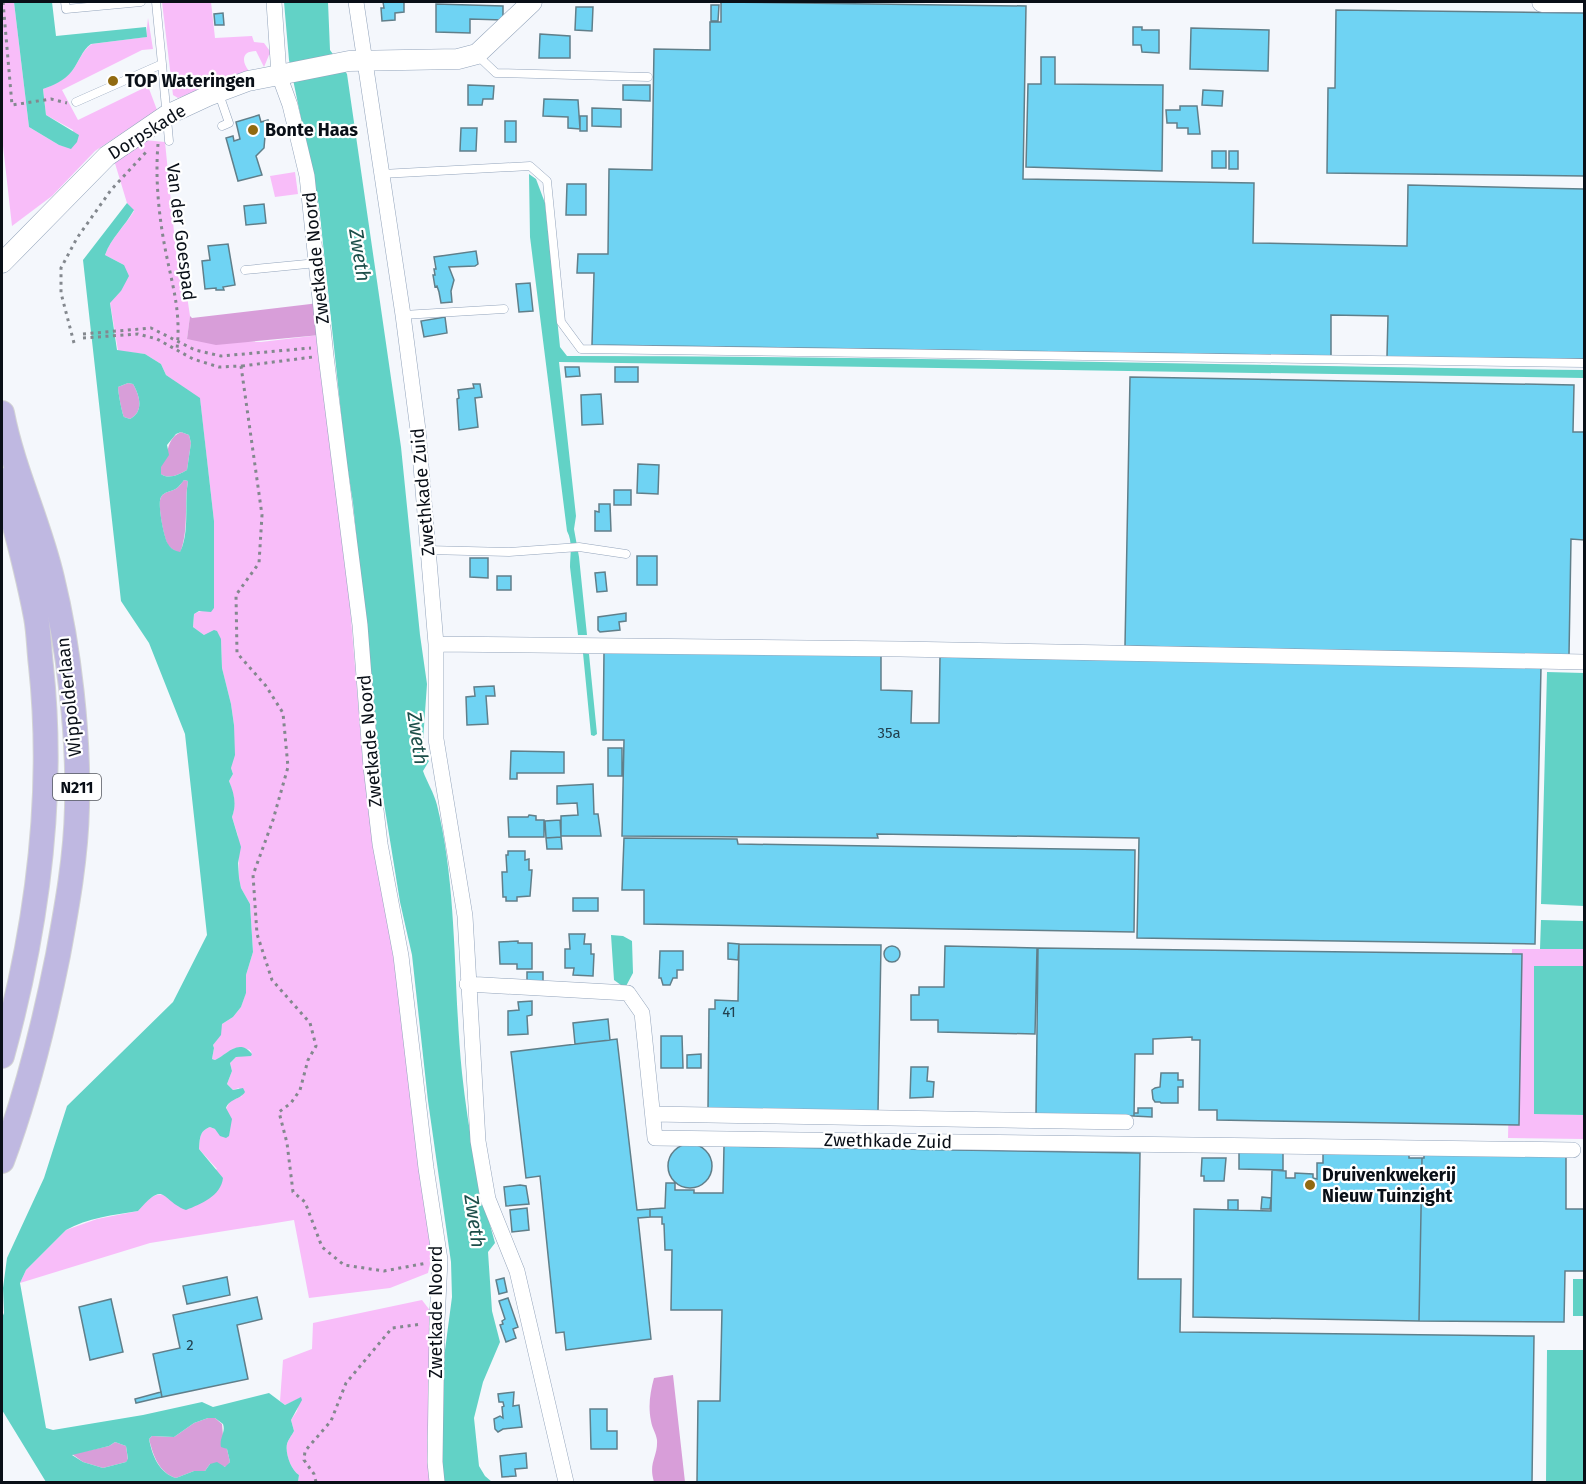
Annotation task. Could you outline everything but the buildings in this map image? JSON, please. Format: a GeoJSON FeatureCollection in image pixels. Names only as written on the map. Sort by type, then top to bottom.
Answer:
{"type":"FeatureCollection","features":[{"type":"Feature","properties":{"kind":"main road","name":"Wippolderlaan"},"geometry":{"type":"LineString","coordinates":[[2,413],[41,537],[61,616],[74,730],[77,806],[72,876],[51,993],[24,1094],[2,1161]]}},
{"type":"Feature","properties":{"kind":"main road","name":"Wippolderlaan"},"geometry":{"type":"LineString","coordinates":[[2,480],[23,555],[36,619],[45,703],[47,754],[42,860],[33,917],[2,1056]]}},
{"type":"Feature","properties":{"kind":"street","name":"Zwetkade Noord"},"geometry":{"type":"LineString","coordinates":[[274,2],[283,74],[307,176],[360,625],[371,766],[379,833],[401,956],[426,1168],[440,1260],[435,1462],[437,1482]]}},
{"type":"Feature","properties":{"kind":"street","name":"Zwethkade Zuid"},"geometry":{"type":"LineString","coordinates":[[356,2],[357,60],[382,174],[418,430],[436,644],[436,739],[465,916],[478,1141],[488,1199],[517,1270],[566,1482]]}},
{"type":"Feature","properties":{"kind":"street"},"geometry":{"type":"LineString","coordinates":[[477,54],[532,2]]}},
{"type":"Feature","properties":{"kind":"street"},"geometry":{"type":"LineString","coordinates":[[1542,2],[1584,2]]}},
{"type":"Feature","properties":{"kind":"street","name":"Dorpskade"},"geometry":{"type":"LineString","coordinates":[[2,263],[107,156],[167,115],[218,92],[248,81],[357,60],[458,59],[477,54]]}},
{"type":"Feature","properties":{"kind":"street"},"geometry":{"type":"LineString","coordinates":[[436,644],[1584,662]]}},
{"type":"Feature","properties":{"kind":"street","name":"Zwethkade Zuid"},"geometry":{"type":"LineString","coordinates":[[468,984],[628,993],[642,1013],[656,1138],[1573,1150]]}},
{"type":"Feature","properties":{"kind":"street","name":"Zwethkade Zuid"},"geometry":{"type":"LineString","coordinates":[[653,1114],[1126,1122]]}},
{"type":"Feature","properties":{"kind":"lane"},"geometry":{"type":"LineString","coordinates":[[65,2],[66,9],[141,2]]}},
{"type":"Feature","properties":{"kind":"lane"},"geometry":{"type":"LineString","coordinates":[[156,2],[169,141]]}},
{"type":"Feature","properties":{"kind":"lane"},"geometry":{"type":"LineString","coordinates":[[477,54],[496,73],[648,77]]}},
{"type":"Feature","properties":{"kind":"lane"},"geometry":{"type":"LineString","coordinates":[[76,102],[162,64]]}},
{"type":"Feature","properties":{"kind":"lane"},"geometry":{"type":"LineString","coordinates":[[218,92],[229,123],[222,126]]}},
{"type":"Feature","properties":{"kind":"lane"},"geometry":{"type":"LineString","coordinates":[[382,174],[530,166],[538,173],[547,181],[561,322],[581,349],[1584,363]]}},
{"type":"Feature","properties":{"kind":"lane"},"geometry":{"type":"LineString","coordinates":[[245,270],[316,263]]}},
{"type":"Feature","properties":{"kind":"lane"},"geometry":{"type":"LineString","coordinates":[[403,315],[504,309]]}},
{"type":"Feature","properties":{"kind":"lane"},"geometry":{"type":"LineString","coordinates":[[427,550],[509,552],[579,547],[626,554]]}},
{"type":"Feature","properties":{"kind":"path"},"geometry":{"type":"LineString","coordinates":[[3,2],[12,105],[51,99],[68,103],[76,102]]}},
{"type":"Feature","properties":{"kind":"path","name":"Van der Goespad"},"geometry":{"type":"LineString","coordinates":[[74,342],[61,293],[61,268],[76,238],[111,190],[159,138],[156,172],[166,252],[177,300],[177,349]]}},
{"type":"Feature","properties":{"kind":"path"},"geometry":{"type":"LineString","coordinates":[[83,336],[151,328],[195,350],[221,356],[326,351]]}},
{"type":"Feature","properties":{"kind":"path"},"geometry":{"type":"LineString","coordinates":[[124,332],[157,339],[193,359],[219,367],[241,366],[326,351]]}},
{"type":"Feature","properties":{"kind":"path"},"geometry":{"type":"LineString","coordinates":[[241,366],[262,515],[259,563],[237,596],[237,653],[266,686],[283,713],[288,766],[254,875],[257,934],[272,980],[310,1023],[316,1046],[308,1060],[300,1090],[291,1103],[279,1112],[287,1143],[293,1192],[305,1202],[322,1248],[344,1265],[384,1271],[440,1260]]}},
{"type":"Feature","properties":{"kind":"path"},"geometry":{"type":"LineString","coordinates":[[316,1482],[314,1474],[304,1460],[305,1451],[331,1421],[346,1383],[392,1328],[437,1322]]}},
{"type":"Feature","properties":{"kind":"shaded area"},"geometry":{"type":"Polygon","coordinates":[[[2,2],[14,2],[29,127],[59,145],[71,148],[73,130],[46,115],[43,89],[59,82],[69,74],[92,44],[146,37],[148,18],[153,49],[142,50],[62,90],[78,120],[148,86],[157,110],[95,151],[52,196],[12,226],[2,137],[2,2]]]}},
{"type":"Feature","properties":{"kind":"shaded area"},"geometry":{"type":"Polygon","coordinates":[[[162,2],[211,2],[215,38],[252,36],[254,42],[264,43],[272,54],[269,55],[264,67],[256,51],[251,51],[244,57],[249,71],[178,98],[173,95],[162,2]]]}},
{"type":"Feature","properties":{"kind":"shaded area"},"geometry":{"type":"Polygon","coordinates":[[[144,140],[165,142],[177,262],[182,262],[190,316],[187,339],[261,342],[320,335],[343,523],[364,774],[404,1023],[432,1256],[428,1273],[390,1288],[309,1298],[294,1220],[150,1243],[20,1283],[26,1270],[66,1230],[97,1219],[138,1211],[153,1196],[162,1195],[172,1201],[217,1169],[199,1149],[201,1136],[210,1127],[215,1129],[228,1114],[226,1109],[230,1101],[242,1096],[239,1088],[233,1090],[227,1084],[232,1071],[230,1063],[236,1057],[252,1054],[250,1050],[238,1048],[220,1058],[212,1059],[213,1045],[218,1038],[222,1024],[233,1017],[241,1007],[246,992],[246,975],[253,952],[250,904],[241,888],[238,836],[232,817],[234,803],[229,781],[233,774],[231,768],[234,725],[222,668],[221,639],[204,635],[193,627],[194,614],[214,608],[214,521],[200,399],[166,375],[161,364],[145,354],[118,351],[110,302],[121,291],[124,265],[105,255],[134,211],[127,203],[114,160],[144,140]]]}},
{"type":"Feature","properties":{"kind":"shaded area"},"geometry":{"type":"Polygon","coordinates":[[[295,172],[298,194],[275,197],[270,176],[295,172]]]}},
{"type":"Feature","properties":{"kind":"shaded area"},"geometry":{"type":"Polygon","coordinates":[[[319,303],[320,335],[216,345],[187,339],[190,316],[192,318],[319,303]]]}},
{"type":"Feature","properties":{"kind":"shaded area"},"geometry":{"type":"Polygon","coordinates":[[[128,383],[133,384],[139,403],[137,412],[130,419],[123,415],[118,387],[128,383]]]}},
{"type":"Feature","properties":{"kind":"shaded area"},"geometry":{"type":"Polygon","coordinates":[[[181,432],[189,435],[191,443],[187,470],[174,476],[164,476],[161,474],[160,467],[172,439],[181,432]]]}},
{"type":"Feature","properties":{"kind":"shaded area"},"geometry":{"type":"Polygon","coordinates":[[[184,480],[188,481],[183,545],[180,553],[170,548],[166,541],[160,501],[162,495],[177,488],[184,480]]]}},
{"type":"Feature","properties":{"kind":"shaded area"},"geometry":{"type":"Polygon","coordinates":[[[1512,949],[1584,949],[1584,966],[1534,966],[1534,1113],[1584,1115],[1584,1139],[1508,1138],[1512,949]]]}},
{"type":"Feature","properties":{"kind":"shaded area"},"geometry":{"type":"Polygon","coordinates":[[[422,1300],[435,1317],[427,1441],[431,1482],[298,1482],[299,1475],[291,1465],[287,1448],[294,1431],[291,1420],[297,1411],[300,1398],[285,1405],[280,1401],[283,1360],[312,1349],[313,1323],[422,1300]]]}},
{"type":"Feature","properties":{"kind":"shaded area"},"geometry":{"type":"Polygon","coordinates":[[[673,1375],[685,1482],[654,1482],[652,1469],[657,1440],[650,1415],[651,1389],[654,1378],[673,1375]]]}},
{"type":"Feature","properties":{"kind":"shaded area"},"geometry":{"type":"Polygon","coordinates":[[[215,1418],[222,1424],[224,1447],[227,1449],[230,1462],[226,1467],[210,1464],[205,1471],[194,1471],[176,1478],[170,1476],[161,1468],[149,1439],[152,1436],[174,1437],[194,1423],[215,1418]]]}},
{"type":"Feature","properties":{"kind":"shaded area"},"geometry":{"type":"Polygon","coordinates":[[[115,1442],[126,1446],[128,1460],[126,1462],[103,1468],[83,1462],[72,1454],[109,1446],[115,1442]]]}},
{"type":"Feature","properties":{"kind":"water"},"geometry":{"type":"Polygon","coordinates":[[[14,2],[52,2],[56,36],[146,27],[147,37],[91,44],[85,49],[69,74],[59,82],[43,89],[46,115],[79,135],[71,149],[59,145],[29,127],[14,2]]]}},
{"type":"Feature","properties":{"kind":"water","name":"Zweth"},"geometry":{"type":"Polygon","coordinates":[[[284,2],[328,2],[330,50],[347,74],[401,447],[427,684],[422,755],[429,761],[423,771],[436,801],[444,837],[452,904],[464,1094],[479,1180],[495,1243],[488,1252],[492,1311],[500,1342],[483,1382],[474,1418],[479,1466],[492,1482],[444,1482],[441,1417],[445,1350],[452,1297],[451,1262],[428,1101],[412,955],[400,902],[383,797],[353,503],[345,451],[319,206],[289,60],[284,2]]]}},
{"type":"Feature","properties":{"kind":"water"},"geometry":{"type":"Polygon","coordinates":[[[529,174],[536,179],[545,203],[560,347],[567,356],[1584,370],[1584,378],[559,362],[576,516],[574,529],[587,635],[578,635],[570,567],[571,544],[567,531],[530,237],[529,174]]]}},
{"type":"Feature","properties":{"kind":"water"},"geometry":{"type":"Polygon","coordinates":[[[127,203],[134,210],[105,255],[124,265],[129,276],[121,291],[110,303],[117,350],[145,354],[161,364],[166,375],[200,398],[214,521],[214,608],[211,612],[199,611],[194,614],[193,627],[204,635],[214,630],[217,631],[221,639],[222,668],[234,725],[235,755],[231,768],[233,774],[229,781],[234,799],[232,817],[241,847],[238,863],[241,888],[250,904],[253,952],[246,975],[246,993],[241,1007],[233,1017],[222,1024],[221,1035],[213,1045],[212,1059],[215,1060],[237,1047],[247,1049],[252,1054],[236,1057],[230,1063],[232,1071],[227,1084],[233,1090],[243,1088],[245,1092],[230,1102],[226,1108],[232,1119],[229,1136],[226,1138],[220,1136],[215,1129],[210,1127],[201,1136],[199,1149],[223,1178],[214,1194],[204,1202],[186,1210],[159,1194],[147,1201],[138,1211],[74,1226],[66,1230],[26,1270],[20,1283],[46,1428],[53,1430],[143,1415],[202,1402],[213,1407],[269,1393],[285,1405],[301,1397],[302,1400],[291,1420],[294,1431],[287,1448],[291,1465],[299,1475],[298,1482],[46,1482],[2,1410],[2,1318],[7,1258],[44,1178],[67,1106],[173,1002],[207,935],[185,734],[149,643],[121,601],[83,260],[127,203]],[[128,383],[118,387],[124,417],[130,419],[139,408],[137,394],[133,384],[128,383]],[[181,432],[176,434],[167,445],[169,455],[161,467],[161,474],[164,476],[174,476],[187,470],[191,443],[189,435],[181,432]],[[184,480],[177,488],[162,495],[160,506],[166,541],[169,546],[180,552],[185,536],[188,481],[184,480]],[[215,1418],[194,1423],[174,1437],[152,1436],[149,1439],[157,1463],[170,1476],[176,1478],[194,1471],[205,1471],[210,1464],[217,1462],[225,1467],[230,1462],[227,1449],[221,1447],[223,1424],[215,1418]],[[115,1442],[109,1446],[72,1455],[83,1462],[103,1468],[126,1462],[128,1459],[126,1446],[115,1442]]]}},
{"type":"Feature","properties":{"kind":"water"},"geometry":{"type":"Polygon","coordinates":[[[583,653],[589,654],[597,734],[594,736],[591,735],[583,653]]]}},
{"type":"Feature","properties":{"kind":"water"},"geometry":{"type":"Polygon","coordinates":[[[1547,672],[1584,673],[1584,906],[1541,904],[1547,672]]]}},
{"type":"Feature","properties":{"kind":"water"},"geometry":{"type":"Polygon","coordinates":[[[1541,920],[1584,921],[1584,949],[1540,949],[1541,920]]]}},
{"type":"Feature","properties":{"kind":"water"},"geometry":{"type":"Polygon","coordinates":[[[611,935],[623,936],[632,941],[633,973],[625,988],[614,980],[611,935]]]}},
{"type":"Feature","properties":{"kind":"water"},"geometry":{"type":"Polygon","coordinates":[[[1534,966],[1584,966],[1584,1115],[1534,1114],[1534,966]]]}},
{"type":"Feature","properties":{"kind":"water"},"geometry":{"type":"Polygon","coordinates":[[[1573,1279],[1584,1279],[1584,1316],[1573,1316],[1573,1279]]]}},
{"type":"Feature","properties":{"kind":"water"},"geometry":{"type":"Polygon","coordinates":[[[1547,1350],[1584,1350],[1584,1482],[1546,1482],[1547,1350]]]}},
{"type":"Feature","properties":{"kind":"place","name":"TOP Wateringen"},"geometry":{"type":"Point","coordinates":[113,81]}},
{"type":"Feature","properties":{"kind":"place","name":"Bonte Haas"},"geometry":{"type":"Point","coordinates":[253,130]}},
{"type":"Feature","properties":{"kind":"place","name":"Druivenkwekerij Nieuw Tuinzight"},"geometry":{"type":"Point","coordinates":[1310,1185]}}]}
